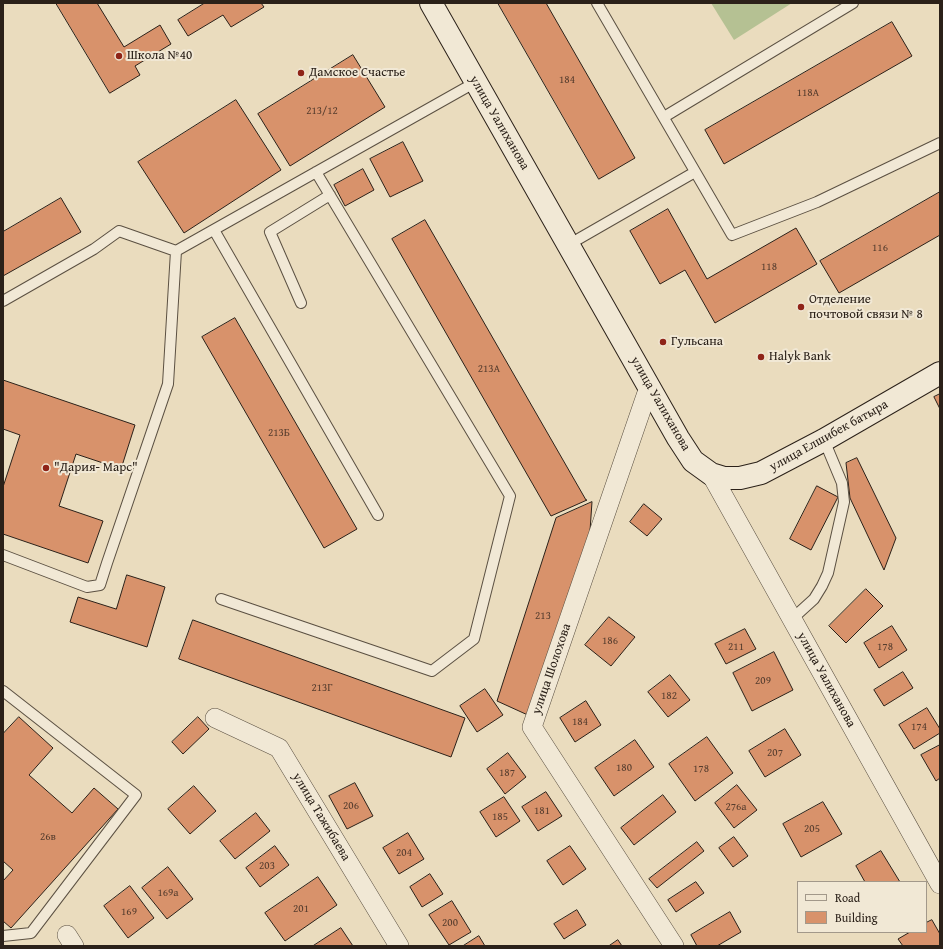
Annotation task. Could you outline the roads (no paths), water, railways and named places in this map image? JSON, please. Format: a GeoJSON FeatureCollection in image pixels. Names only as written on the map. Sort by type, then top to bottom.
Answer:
{"type":"FeatureCollection","features":[{"type":"Feature","properties":{"kind":"main road","name":"улица Уалиханова"},"geometry":{"type":"LineString","coordinates":[[431,3],[678,438],[693,461],[712,474]]}},
{"type":"Feature","properties":{"kind":"main road","name":"улица Елшибек батыра"},"geometry":{"type":"LineString","coordinates":[[712,474],[724,478],[740,478],[761,473],[824,440],[940,373]]}},
{"type":"Feature","properties":{"kind":"street","name":"улица Шолохова"},"geometry":{"type":"LineString","coordinates":[[649,387],[532,727],[674,946]]}},
{"type":"Feature","properties":{"kind":"street","name":"улица Уалиханова"},"geometry":{"type":"LineString","coordinates":[[712,474],[940,884]]}},
{"type":"Feature","properties":{"kind":"street","name":"улица Тажибаева"},"geometry":{"type":"LineString","coordinates":[[215,718],[279,748],[399,946]]}},
{"type":"Feature","properties":{"kind":"lane"},"geometry":{"type":"LineString","coordinates":[[597,3],[732,235],[817,202],[940,143]]}},
{"type":"Feature","properties":{"kind":"lane"},"geometry":{"type":"LineString","coordinates":[[664,117],[853,3]]}},
{"type":"Feature","properties":{"kind":"lane"},"geometry":{"type":"LineString","coordinates":[[3,301],[94,249],[119,231],[176,251],[476,82]]}},
{"type":"Feature","properties":{"kind":"lane"},"geometry":{"type":"LineString","coordinates":[[221,599],[432,671],[474,639],[510,496],[316,172]]}},
{"type":"Feature","properties":{"kind":"lane"},"geometry":{"type":"LineString","coordinates":[[568,244],[695,172]]}},
{"type":"Feature","properties":{"kind":"lane"},"geometry":{"type":"LineString","coordinates":[[301,303],[270,232],[330,196]]}},
{"type":"Feature","properties":{"kind":"lane"},"geometry":{"type":"LineString","coordinates":[[214,230],[378,515]]}},
{"type":"Feature","properties":{"kind":"lane"},"geometry":{"type":"LineString","coordinates":[[3,555],[87,588],[100,585],[168,384],[176,251]]}},
{"type":"Feature","properties":{"kind":"lane"},"geometry":{"type":"LineString","coordinates":[[792,619],[814,599],[828,573],[844,502],[842,483],[824,440]]}},
{"type":"Feature","properties":{"kind":"lane"},"geometry":{"type":"LineString","coordinates":[[3,691],[136,795],[31,933],[3,936]]}},
{"type":"Feature","properties":{"kind":"place","name":"Школа №40"},"geometry":{"type":"Point","coordinates":[119,56]}},
{"type":"Feature","properties":{"kind":"place","name":"Дамское Счастье"},"geometry":{"type":"Point","coordinates":[301,73]}},
{"type":"Feature","properties":{"kind":"place","name":"Отделение почтовой связи № 8"},"geometry":{"type":"Point","coordinates":[801,307]}},
{"type":"Feature","properties":{"kind":"place","name":"Гульсана"},"geometry":{"type":"Point","coordinates":[663,342]}},
{"type":"Feature","properties":{"kind":"place","name":"Halyk Bank"},"geometry":{"type":"Point","coordinates":[761,357]}},
{"type":"Feature","properties":{"kind":"place","name":"\"Дария- Марс\""},"geometry":{"type":"Point","coordinates":[46,468]}}]}
